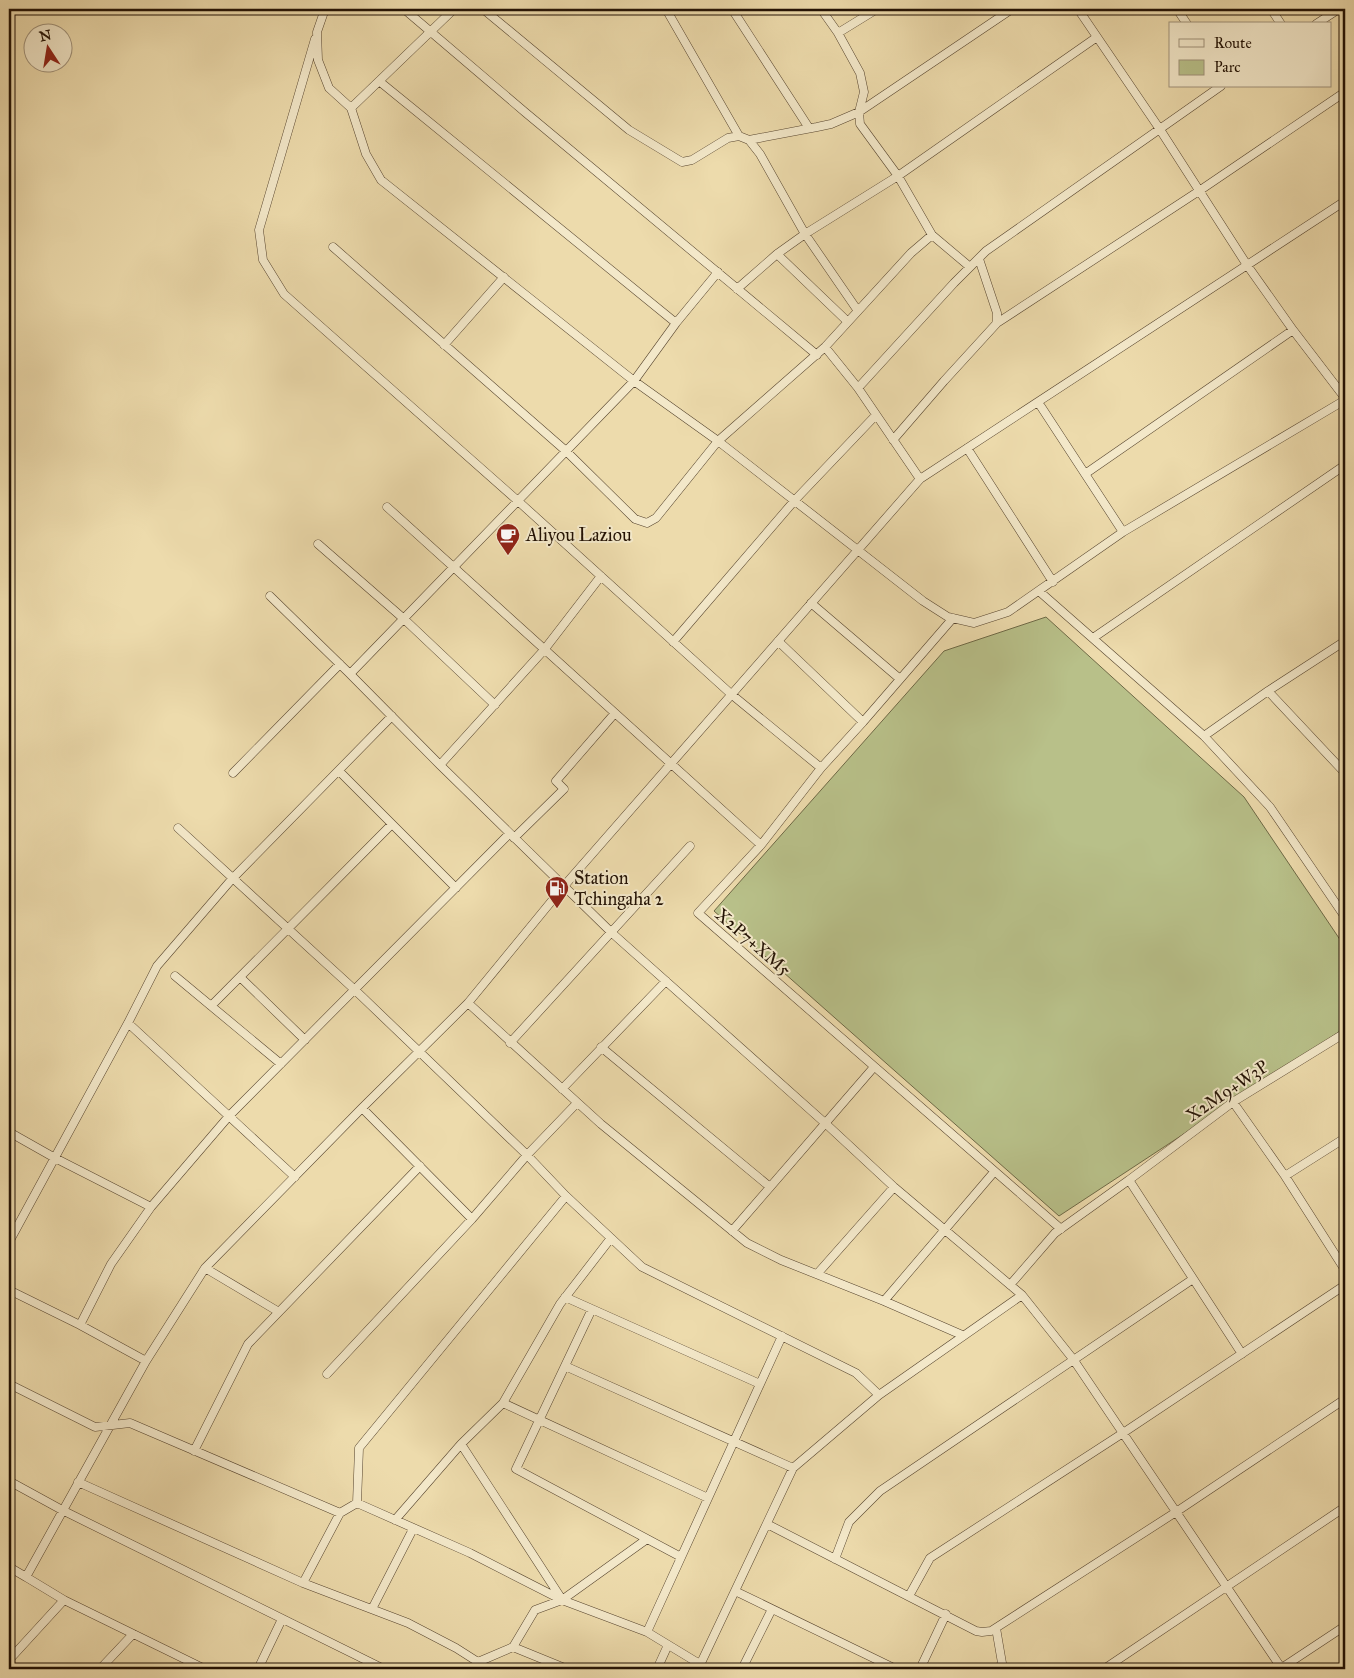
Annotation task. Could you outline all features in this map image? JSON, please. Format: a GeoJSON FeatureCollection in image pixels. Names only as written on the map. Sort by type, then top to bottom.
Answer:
{"type":"FeatureCollection","features":[{"type":"Feature","properties":{"kind":"street"},"geometry":{"type":"LineString","coordinates":[[325,9],[259,230],[263,260],[284,294],[518,501],[731,694],[821,768]]}},
{"type":"Feature","properties":{"kind":"street"},"geometry":{"type":"LineString","coordinates":[[404,9],[526,113],[817,354]]}},
{"type":"Feature","properties":{"kind":"street"},"geometry":{"type":"LineString","coordinates":[[351,108],[454,9]]}},
{"type":"Feature","properties":{"kind":"street"},"geometry":{"type":"LineString","coordinates":[[483,9],[629,130],[682,162],[692,160],[728,138],[739,136],[749,140],[760,154],[805,234],[858,311]]}},
{"type":"Feature","properties":{"kind":"street"},"geometry":{"type":"LineString","coordinates":[[666,9],[739,136]]}},
{"type":"Feature","properties":{"kind":"street"},"geometry":{"type":"LineString","coordinates":[[732,9],[808,128]]}},
{"type":"Feature","properties":{"kind":"street"},"geometry":{"type":"LineString","coordinates":[[821,9],[838,33],[860,73],[864,92],[858,112],[860,124],[898,176],[932,235],[970,268]]}},
{"type":"Feature","properties":{"kind":"street"},"geometry":{"type":"LineString","coordinates":[[838,33],[877,9]]}},
{"type":"Feature","properties":{"kind":"street"},"geometry":{"type":"LineString","coordinates":[[749,140],[831,124],[858,112],[1012,9]]}},
{"type":"Feature","properties":{"kind":"street"},"geometry":{"type":"LineString","coordinates":[[317,32],[318,60],[329,88],[351,108],[366,154],[382,180],[634,382],[718,441],[923,601],[948,617],[974,623],[1008,612],[1040,592],[1123,532],[1345,399],[1292,330],[1247,265],[1159,128],[1078,9]]}},
{"type":"Feature","properties":{"kind":"street"},"geometry":{"type":"LineString","coordinates":[[1177,9],[1186,22]]}},
{"type":"Feature","properties":{"kind":"street"},"geometry":{"type":"LineString","coordinates":[[1271,9],[1280,22]]}},
{"type":"Feature","properties":{"kind":"street"},"geometry":{"type":"LineString","coordinates":[[1319,22],[1339,9]]}},
{"type":"Feature","properties":{"kind":"street"},"geometry":{"type":"LineString","coordinates":[[738,289],[777,254],[805,234],[898,176],[1097,37]]}},
{"type":"Feature","properties":{"kind":"street"},"geometry":{"type":"LineString","coordinates":[[379,81],[676,323]]}},
{"type":"Feature","properties":{"kind":"street"},"geometry":{"type":"LineString","coordinates":[[858,388],[954,283],[986,251],[1218,88]]}},
{"type":"Feature","properties":{"kind":"street"},"geometry":{"type":"LineString","coordinates":[[893,440],[997,323],[1199,191],[1345,92]]}},
{"type":"Feature","properties":{"kind":"street"},"geometry":{"type":"LineString","coordinates":[[26,1577],[146,1361],[205,1268],[468,1003],[564,886],[920,479],[1345,201]]}},
{"type":"Feature","properties":{"kind":"street"},"geometry":{"type":"LineString","coordinates":[[333,247],[566,451],[635,519],[647,523],[656,518],[718,441],[825,347],[911,253],[932,235]]}},
{"type":"Feature","properties":{"kind":"street"},"geometry":{"type":"LineString","coordinates":[[777,254],[848,322]]}},
{"type":"Feature","properties":{"kind":"street"},"geometry":{"type":"LineString","coordinates":[[979,258],[997,313],[997,323]]}},
{"type":"Feature","properties":{"kind":"street"},"geometry":{"type":"LineString","coordinates":[[350,674],[634,382],[676,323],[718,272]]}},
{"type":"Feature","properties":{"kind":"street"},"geometry":{"type":"LineString","coordinates":[[444,345],[504,277]]}},
{"type":"Feature","properties":{"kind":"street"},"geometry":{"type":"LineString","coordinates":[[1085,474],[1292,330]]}},
{"type":"Feature","properties":{"kind":"street"},"geometry":{"type":"LineString","coordinates":[[825,347],[858,388],[920,479]]}},
{"type":"Feature","properties":{"kind":"street"},"geometry":{"type":"LineString","coordinates":[[1038,402],[1123,532]]}},
{"type":"Feature","properties":{"kind":"street"},"geometry":{"type":"LineString","coordinates":[[673,642],[795,500],[876,415]]}},
{"type":"Feature","properties":{"kind":"street"},"geometry":{"type":"LineString","coordinates":[[967,448],[1053,582]]}},
{"type":"Feature","properties":{"kind":"street"},"geometry":{"type":"LineString","coordinates":[[1093,638],[1345,465]]}},
{"type":"Feature","properties":{"kind":"street"},"geometry":{"type":"LineString","coordinates":[[387,508],[761,845]]}},
{"type":"Feature","properties":{"kind":"street"},"geometry":{"type":"LineString","coordinates":[[318,544],[404,619],[495,705]]}},
{"type":"Feature","properties":{"kind":"street"},"geometry":{"type":"LineString","coordinates":[[440,765],[544,650],[601,576]]}},
{"type":"Feature","properties":{"kind":"street"},"geometry":{"type":"LineString","coordinates":[[1040,592],[1204,736],[1270,807],[1345,917]]}},
{"type":"Feature","properties":{"kind":"street"},"geometry":{"type":"LineString","coordinates":[[270,596],[612,933],[894,1187],[1022,1295],[1073,1359],[1281,1669],[1345,1627]]}},
{"type":"Feature","properties":{"kind":"street"},"geometry":{"type":"LineString","coordinates":[[811,603],[900,678]]}},
{"type":"Feature","properties":{"kind":"street","name":"X2P7+XM5"},"geometry":{"type":"LineString","coordinates":[[953,618],[821,768],[761,845],[698,913],[1060,1229]]}},
{"type":"Feature","properties":{"kind":"street"},"geometry":{"type":"LineString","coordinates":[[1204,736],[1345,640]]}},
{"type":"Feature","properties":{"kind":"street"},"geometry":{"type":"LineString","coordinates":[[778,641],[863,722]]}},
{"type":"Feature","properties":{"kind":"street"},"geometry":{"type":"LineString","coordinates":[[233,773],[340,664]]}},
{"type":"Feature","properties":{"kind":"street"},"geometry":{"type":"LineString","coordinates":[[1268,691],[1345,773]]}},
{"type":"Feature","properties":{"kind":"street"},"geometry":{"type":"LineString","coordinates":[[80,1325],[111,1264],[151,1207],[229,1116],[456,888],[564,789],[556,781],[615,713]]}},
{"type":"Feature","properties":{"kind":"street"},"geometry":{"type":"LineString","coordinates":[[9,1242],[128,1023],[156,966],[232,878],[392,716]]}},
{"type":"Feature","properties":{"kind":"street"},"geometry":{"type":"LineString","coordinates":[[338,771],[456,888]]}},
{"type":"Feature","properties":{"kind":"street"},"geometry":{"type":"LineString","coordinates":[[211,1006],[392,824]]}},
{"type":"Feature","properties":{"kind":"street"},"geometry":{"type":"LineString","coordinates":[[178,828],[355,990],[527,1155],[566,1196],[642,1267],[856,1373],[879,1395]]}},
{"type":"Feature","properties":{"kind":"street"},"geometry":{"type":"LineString","coordinates":[[510,1043],[690,846]]}},
{"type":"Feature","properties":{"kind":"street"},"geometry":{"type":"LineString","coordinates":[[176,976],[281,1064]]}},
{"type":"Feature","properties":{"kind":"street"},"geometry":{"type":"LineString","coordinates":[[240,977],[305,1040]]}},
{"type":"Feature","properties":{"kind":"street"},"geometry":{"type":"LineString","coordinates":[[562,1089],[666,981]]}},
{"type":"Feature","properties":{"kind":"street"},"geometry":{"type":"LineString","coordinates":[[468,1003],[577,1103],[747,1243],[781,1260],[884,1300],[962,1335]]}},
{"type":"Feature","properties":{"kind":"street"},"geometry":{"type":"LineString","coordinates":[[128,1023],[295,1177]]}},
{"type":"Feature","properties":{"kind":"street","name":"X2M9+W3P"},"geometry":{"type":"LineString","coordinates":[[1010,1285],[1060,1229],[1233,1102],[1345,1033]]}},
{"type":"Feature","properties":{"kind":"street"},"geometry":{"type":"LineString","coordinates":[[601,1047],[770,1187]]}},
{"type":"Feature","properties":{"kind":"street"},"geometry":{"type":"LineString","coordinates":[[732,1231],[874,1067]]}},
{"type":"Feature","properties":{"kind":"street"},"geometry":{"type":"LineString","coordinates":[[1233,1102],[1285,1176],[1345,1270]]}},
{"type":"Feature","properties":{"kind":"street"},"geometry":{"type":"LineString","coordinates":[[327,1374],[577,1103]]}},
{"type":"Feature","properties":{"kind":"street"},"geometry":{"type":"LineString","coordinates":[[362,1108],[472,1219]]}},
{"type":"Feature","properties":{"kind":"street"},"geometry":{"type":"LineString","coordinates":[[9,1132],[55,1158],[151,1207]]}},
{"type":"Feature","properties":{"kind":"street"},"geometry":{"type":"LineString","coordinates":[[1285,1176],[1345,1138]]}},
{"type":"Feature","properties":{"kind":"street"},"geometry":{"type":"LineString","coordinates":[[194,1451],[248,1344],[420,1166]]}},
{"type":"Feature","properties":{"kind":"street"},"geometry":{"type":"LineString","coordinates":[[884,1300],[994,1172]]}},
{"type":"Feature","properties":{"kind":"street"},"geometry":{"type":"LineString","coordinates":[[1129,1180],[1242,1354]]}},
{"type":"Feature","properties":{"kind":"street"},"geometry":{"type":"LineString","coordinates":[[818,1273],[894,1187]]}},
{"type":"Feature","properties":{"kind":"street"},"geometry":{"type":"LineString","coordinates":[[357,1502],[359,1448],[566,1196]]}},
{"type":"Feature","properties":{"kind":"street"},"geometry":{"type":"LineString","coordinates":[[395,1520],[461,1444],[503,1403],[566,1297],[611,1238]]}},
{"type":"Feature","properties":{"kind":"street"},"geometry":{"type":"LineString","coordinates":[[205,1268],[279,1312]]}},
{"type":"Feature","properties":{"kind":"street"},"geometry":{"type":"LineString","coordinates":[[836,1559],[849,1522],[880,1491],[1193,1279]]}},
{"type":"Feature","properties":{"kind":"street"},"geometry":{"type":"LineString","coordinates":[[909,1596],[930,1558],[1123,1433],[1345,1284]]}},
{"type":"Feature","properties":{"kind":"street"},"geometry":{"type":"LineString","coordinates":[[9,1290],[80,1325],[146,1361]]}},
{"type":"Feature","properties":{"kind":"street"},"geometry":{"type":"LineString","coordinates":[[700,1665],[793,1468],[879,1395],[962,1335],[1022,1295]]}},
{"type":"Feature","properties":{"kind":"street"},"geometry":{"type":"LineString","coordinates":[[566,1297],[760,1384]]}},
{"type":"Feature","properties":{"kind":"street"},"geometry":{"type":"LineString","coordinates":[[592,1309],[516,1469],[681,1557]]}},
{"type":"Feature","properties":{"kind":"street"},"geometry":{"type":"LineString","coordinates":[[647,1632],[782,1336]]}},
{"type":"Feature","properties":{"kind":"street"},"geometry":{"type":"LineString","coordinates":[[565,1366],[793,1468]]}},
{"type":"Feature","properties":{"kind":"street"},"geometry":{"type":"LineString","coordinates":[[9,1384],[95,1427],[130,1423],[340,1513]]}},
{"type":"Feature","properties":{"kind":"street"},"geometry":{"type":"LineString","coordinates":[[766,1524],[946,1614],[976,1631],[991,1631],[1176,1512],[1345,1399]]}},
{"type":"Feature","properties":{"kind":"street"},"geometry":{"type":"LineString","coordinates":[[503,1403],[708,1498]]}},
{"type":"Feature","properties":{"kind":"street"},"geometry":{"type":"LineString","coordinates":[[461,1444],[562,1600]]}},
{"type":"Feature","properties":{"kind":"street"},"geometry":{"type":"LineString","coordinates":[[9,1480],[62,1510],[282,1619],[367,1665],[384,1669]]}},
{"type":"Feature","properties":{"kind":"street"},"geometry":{"type":"LineString","coordinates":[[78,1482],[303,1583],[408,1623],[456,1648],[476,1666],[513,1647],[535,1610],[562,1600],[647,1539]]}},
{"type":"Feature","properties":{"kind":"street"},"geometry":{"type":"LineString","coordinates":[[303,1583],[340,1513],[357,1502]]}},
{"type":"Feature","properties":{"kind":"street"},"geometry":{"type":"LineString","coordinates":[[357,1502],[470,1553],[562,1600],[647,1632],[708,1669]]}},
{"type":"Feature","properties":{"kind":"street"},"geometry":{"type":"LineString","coordinates":[[1104,1669],[1345,1506]]}},
{"type":"Feature","properties":{"kind":"street"},"geometry":{"type":"LineString","coordinates":[[372,1609],[414,1529]]}},
{"type":"Feature","properties":{"kind":"street"},"geometry":{"type":"LineString","coordinates":[[9,1567],[64,1600],[205,1669]]}},
{"type":"Feature","properties":{"kind":"street"},"geometry":{"type":"LineString","coordinates":[[735,1591],[896,1669]]}},
{"type":"Feature","properties":{"kind":"street"},"geometry":{"type":"LineString","coordinates":[[9,1660],[64,1600]]}},
{"type":"Feature","properties":{"kind":"street"},"geometry":{"type":"LineString","coordinates":[[742,1669],[772,1609]]}},
{"type":"Feature","properties":{"kind":"street"},"geometry":{"type":"LineString","coordinates":[[920,1669],[946,1614]]}},
{"type":"Feature","properties":{"kind":"street"},"geometry":{"type":"LineString","coordinates":[[258,1669],[282,1619]]}},
{"type":"Feature","properties":{"kind":"street"},"geometry":{"type":"LineString","coordinates":[[996,1628],[1002,1663],[998,1669]]}},
{"type":"Feature","properties":{"kind":"street"},"geometry":{"type":"LineString","coordinates":[[100,1669],[133,1634]]}},
{"type":"Feature","properties":{"kind":"street"},"geometry":{"type":"LineString","coordinates":[[657,1669],[668,1645]]}},
{"type":"Feature","properties":{"kind":"street"},"geometry":{"type":"LineString","coordinates":[[513,1647],[567,1669]]}},
{"type":"Feature","properties":{"kind":"green space"},"geometry":{"type":"Polygon","coordinates":[[[1046,617],[1244,797],[1345,947],[1345,1028],[1059,1216],[714,911],[944,651],[1046,617]]]}},
{"type":"Feature","properties":{"kind":"place","name":"Aliyou Laziou"},"geometry":{"type":"Point","coordinates":[508,556]}},
{"type":"Feature","properties":{"kind":"place","name":"Station Tchingaha 2"},"geometry":{"type":"Point","coordinates":[557,909]}}]}
